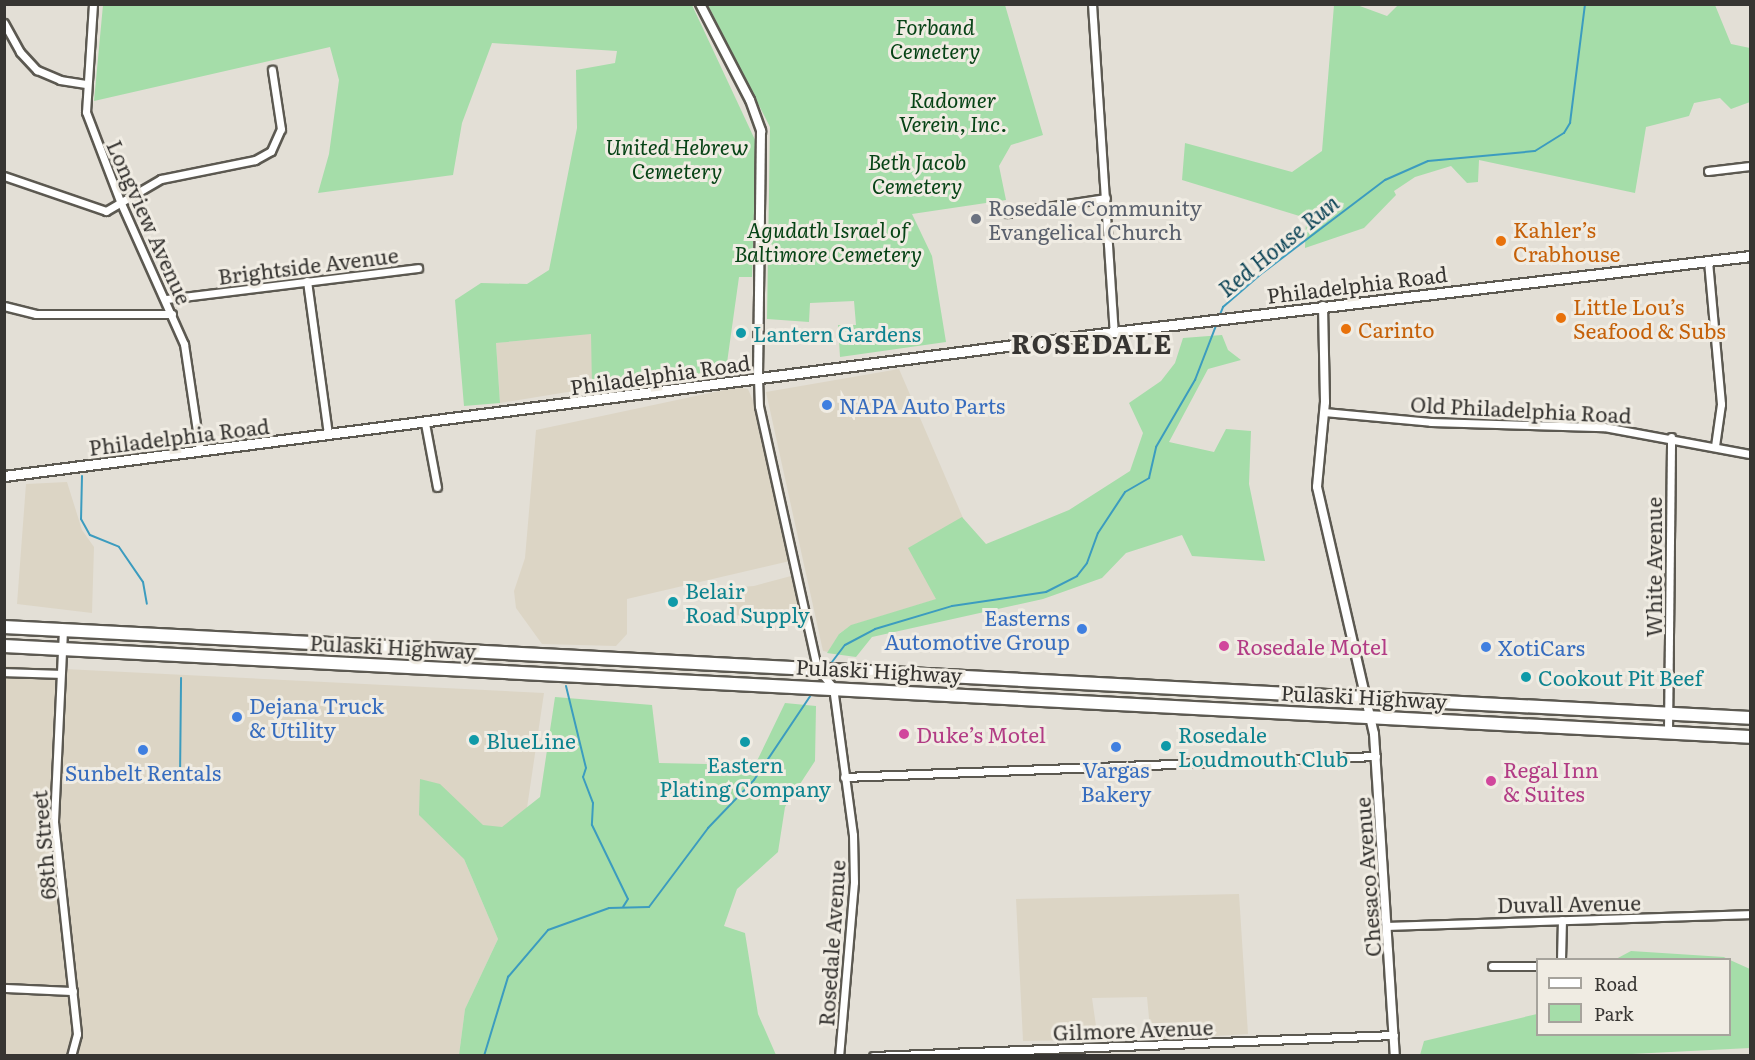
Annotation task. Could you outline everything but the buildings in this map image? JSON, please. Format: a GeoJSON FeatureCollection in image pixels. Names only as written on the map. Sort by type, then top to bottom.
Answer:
{"type":"FeatureCollection","features":[{"type":"Feature","properties":{"kind":"highway","name":"Pulaski Highway"},"geometry":{"type":"LineString","coordinates":[[4,627],[1750,718]]}},
{"type":"Feature","properties":{"kind":"highway","name":"Pulaski Highway"},"geometry":{"type":"LineString","coordinates":[[4,646],[833,687],[1750,737]]}},
{"type":"Feature","properties":{"kind":"main road","name":"Philadelphia Road"},"geometry":{"type":"LineString","coordinates":[[4,476],[1114,332],[1750,256]]}},
{"type":"Feature","properties":{"kind":"street","name":"Longview Avenue"},"geometry":{"type":"LineString","coordinates":[[93,4],[86,84],[86,112],[120,201],[166,299],[189,361],[200,451]]}},
{"type":"Feature","properties":{"kind":"street"},"geometry":{"type":"LineString","coordinates":[[700,4],[750,100],[761,131],[759,406],[817,668],[833,687]]}},
{"type":"Feature","properties":{"kind":"street"},"geometry":{"type":"LineString","coordinates":[[1092,4],[1114,332]]}},
{"type":"Feature","properties":{"kind":"street"},"geometry":{"type":"LineString","coordinates":[[4,23],[20,52],[37,70],[60,80],[86,84]]}},
{"type":"Feature","properties":{"kind":"street"},"geometry":{"type":"LineString","coordinates":[[4,176],[106,211],[161,179],[265,156],[275,144],[281,129],[272,70]]}},
{"type":"Feature","properties":{"kind":"street"},"geometry":{"type":"LineString","coordinates":[[1708,171],[1750,166]]}},
{"type":"Feature","properties":{"kind":"street"},"geometry":{"type":"LineString","coordinates":[[1008,213],[1106,198]]}},
{"type":"Feature","properties":{"kind":"street"},"geometry":{"type":"LineString","coordinates":[[1708,261],[1721,404],[1715,446]]}},
{"type":"Feature","properties":{"kind":"street","name":"Brightside Avenue"},"geometry":{"type":"LineString","coordinates":[[166,299],[418,268]]}},
{"type":"Feature","properties":{"kind":"street"},"geometry":{"type":"LineString","coordinates":[[307,281],[328,435]]}},
{"type":"Feature","properties":{"kind":"street"},"geometry":{"type":"LineString","coordinates":[[4,306],[36,314],[172,314]]}},
{"type":"Feature","properties":{"kind":"street","name":"Chesaco Avenue"},"geometry":{"type":"LineString","coordinates":[[1323,306],[1324,412],[1317,459],[1317,487],[1370,715],[1376,756],[1389,926],[1395,1056]]}},
{"type":"Feature","properties":{"kind":"street","name":"Old Philadelphia Road"},"geometry":{"type":"LineString","coordinates":[[1324,412],[1421,421],[1580,425],[1671,436],[1750,454]]}},
{"type":"Feature","properties":{"kind":"street"},"geometry":{"type":"LineString","coordinates":[[425,423],[437,487]]}},
{"type":"Feature","properties":{"kind":"street","name":"White Avenue"},"geometry":{"type":"LineString","coordinates":[[1668,732],[1671,436]]}},
{"type":"Feature","properties":{"kind":"street","name":"68th Street"},"geometry":{"type":"LineString","coordinates":[[63,630],[54,822],[77,1034],[71,1056]]}},
{"type":"Feature","properties":{"kind":"street"},"geometry":{"type":"LineString","coordinates":[[4,672],[60,674]]}},
{"type":"Feature","properties":{"kind":"street","name":"Rosedale Avenue"},"geometry":{"type":"LineString","coordinates":[[833,687],[854,882],[839,1056]]}},
{"type":"Feature","properties":{"kind":"street"},"geometry":{"type":"LineString","coordinates":[[844,777],[1376,756]]}},
{"type":"Feature","properties":{"kind":"street","name":"Duvall Avenue"},"geometry":{"type":"LineString","coordinates":[[1389,926],[1750,914]]}},
{"type":"Feature","properties":{"kind":"street"},"geometry":{"type":"LineString","coordinates":[[1562,920],[1562,958]]}},
{"type":"Feature","properties":{"kind":"street"},"geometry":{"type":"LineString","coordinates":[[1492,966],[1536,966]]}},
{"type":"Feature","properties":{"kind":"street"},"geometry":{"type":"LineString","coordinates":[[4,988],[73,991]]}},
{"type":"Feature","properties":{"kind":"street","name":"Gilmore Avenue"},"geometry":{"type":"LineString","coordinates":[[873,1056],[1394,1039]]}},
{"type":"Feature","properties":{"kind":"shaded area"},"geometry":{"type":"Polygon","coordinates":[[[592,333],[592,388],[500,403],[496,343],[592,333]]]}},
{"type":"Feature","properties":{"kind":"shaded area"},"geometry":{"type":"Polygon","coordinates":[[[899,369],[963,518],[937,599],[852,625],[840,633],[828,652],[823,651],[766,392],[899,369]]]}},
{"type":"Feature","properties":{"kind":"shaded area"},"geometry":{"type":"Polygon","coordinates":[[[738,387],[748,389],[757,410],[790,561],[627,599],[627,634],[616,646],[542,644],[516,608],[514,591],[525,558],[536,430],[738,387]]]}},
{"type":"Feature","properties":{"kind":"shaded area"},"geometry":{"type":"Polygon","coordinates":[[[67,482],[82,530],[94,547],[92,613],[17,604],[26,484],[67,482]]]}},
{"type":"Feature","properties":{"kind":"shaded area"},"geometry":{"type":"Polygon","coordinates":[[[791,576],[799,610],[729,616],[728,588],[754,586],[791,576]]]}},
{"type":"Feature","properties":{"kind":"shaded area"},"geometry":{"type":"Polygon","coordinates":[[[4,666],[544,693],[519,862],[464,859],[498,939],[465,1009],[459,1055],[5,1055],[4,666]]]}},
{"type":"Feature","properties":{"kind":"shaded area"},"geometry":{"type":"Polygon","coordinates":[[[1239,894],[1248,1034],[1151,1040],[1147,997],[1092,998],[1098,1040],[1023,1041],[1016,899],[1239,894]]]}},
{"type":"Feature","properties":{"kind":"green space","name":"United Hebrew Cemetery"},"geometry":{"type":"Polygon","coordinates":[[[103,5],[692,5],[756,142],[752,277],[739,277],[726,370],[592,388],[591,334],[496,343],[500,403],[464,406],[455,300],[481,283],[527,284],[549,270],[577,128],[576,70],[615,63],[617,51],[492,43],[462,123],[453,175],[318,193],[329,154],[339,80],[330,47],[94,101],[103,5]]]}},
{"type":"Feature","properties":{"kind":"green space"},"geometry":{"type":"Polygon","coordinates":[[[708,5],[1005,5],[1043,135],[1011,145],[999,166],[1006,200],[912,214],[932,256],[946,342],[840,357],[838,325],[856,325],[854,301],[810,303],[809,322],[767,319],[770,127],[708,5]]]}},
{"type":"Feature","properties":{"kind":"green space"},"geometry":{"type":"Polygon","coordinates":[[[1334,5],[1357,5],[1387,16],[1398,5],[1715,5],[1731,44],[1750,48],[1750,102],[1731,109],[1720,98],[1694,103],[1689,116],[1646,127],[1635,193],[1479,160],[1478,182],[1467,183],[1451,166],[1415,177],[1394,191],[1396,195],[1364,228],[1305,248],[1306,218],[1182,180],[1185,143],[1292,172],[1322,151],[1334,5]]]}},
{"type":"Feature","properties":{"kind":"green space"},"geometry":{"type":"Polygon","coordinates":[[[1222,335],[1228,350],[1241,360],[1208,369],[1169,442],[1214,452],[1226,429],[1251,431],[1249,484],[1265,561],[1192,556],[1182,535],[1126,553],[1102,578],[1043,599],[872,637],[856,657],[827,653],[839,634],[851,625],[936,599],[908,548],[962,517],[986,544],[1069,510],[1130,471],[1143,433],[1129,403],[1161,381],[1175,363],[1183,338],[1222,335]]]}},
{"type":"Feature","properties":{"kind":"green space"},"geometry":{"type":"Polygon","coordinates":[[[555,697],[652,705],[659,763],[755,765],[785,703],[816,706],[815,761],[785,807],[778,852],[737,889],[724,926],[745,933],[758,1014],[776,1055],[459,1055],[465,1009],[498,939],[464,859],[419,815],[420,779],[440,784],[483,825],[502,827],[540,797],[555,697]]]}},
{"type":"Feature","properties":{"kind":"green space"},"geometry":{"type":"Polygon","coordinates":[[[1631,951],[1726,958],[1618,958],[1631,951]]]}},
{"type":"Feature","properties":{"kind":"green space"},"geometry":{"type":"Polygon","coordinates":[[[1731,960],[1750,969],[1750,1048],[1592,1056],[1420,1055],[1424,1041],[1536,1014],[1536,1036],[1731,1036],[1731,960]]]}},
{"type":"Feature","properties":{"kind":"waterway","name":"Red House Run"},"geometry":{"type":"LineString","coordinates":[[1219,317],[1223,307],[1261,274],[1385,180],[1428,161],[1535,151],[1564,133],[1570,123],[1585,4]]}},
{"type":"Feature","properties":{"kind":"waterway","name":"Red House Run"},"geometry":{"type":"LineString","coordinates":[[832,662],[845,645],[875,629],[952,606],[1046,592],[1077,576],[1087,563],[1098,533],[1125,492],[1149,478],[1156,447],[1195,380],[1217,323]]}},
{"type":"Feature","properties":{"kind":"waterway"},"geometry":{"type":"LineString","coordinates":[[82,476],[81,519],[90,535],[119,547],[143,582],[147,604]]}},
{"type":"Feature","properties":{"kind":"waterway"},"geometry":{"type":"LineString","coordinates":[[180,779],[181,678]]}},
{"type":"Feature","properties":{"kind":"waterway"},"geometry":{"type":"LineString","coordinates":[[566,686],[586,768],[583,777],[593,803],[592,825],[628,899],[623,907]]}},
{"type":"Feature","properties":{"kind":"waterway","name":"Red House Run"},"geometry":{"type":"LineString","coordinates":[[484,1056],[508,977],[548,930],[609,908],[649,907],[708,828],[754,780],[811,695]]}},
{"type":"Feature","properties":{"kind":"place","name":"Rosedale Community Evangelical Church"},"geometry":{"type":"Point","coordinates":[976,219]}},
{"type":"Feature","properties":{"kind":"place","name":"Kahler’s Crabhouse"},"geometry":{"type":"Point","coordinates":[1501,241]}},
{"type":"Feature","properties":{"kind":"place","name":"Little Lou’s Seafood & Subs"},"geometry":{"type":"Point","coordinates":[1561,318]}},
{"type":"Feature","properties":{"kind":"place","name":"Carinto"},"geometry":{"type":"Point","coordinates":[1346,329]}},
{"type":"Feature","properties":{"kind":"place","name":"Lantern Gardens"},"geometry":{"type":"Point","coordinates":[741,333]}},
{"type":"Feature","properties":{"kind":"place","name":"NAPA Auto Parts"},"geometry":{"type":"Point","coordinates":[827,405]}},
{"type":"Feature","properties":{"kind":"place","name":"Belair Road Supply"},"geometry":{"type":"Point","coordinates":[673,602]}},
{"type":"Feature","properties":{"kind":"place","name":"Easterns Automotive Group"},"geometry":{"type":"Point","coordinates":[1082,629]}},
{"type":"Feature","properties":{"kind":"place","name":"Rosedale Motel"},"geometry":{"type":"Point","coordinates":[1224,646]}},
{"type":"Feature","properties":{"kind":"place","name":"XotiCars"},"geometry":{"type":"Point","coordinates":[1486,647]}},
{"type":"Feature","properties":{"kind":"place","name":"Cookout Pit Beef"},"geometry":{"type":"Point","coordinates":[1526,677]}},
{"type":"Feature","properties":{"kind":"place","name":"Dejana Truck & Utility"},"geometry":{"type":"Point","coordinates":[237,717]}},
{"type":"Feature","properties":{"kind":"place","name":"Duke’s Motel"},"geometry":{"type":"Point","coordinates":[904,734]}},
{"type":"Feature","properties":{"kind":"place","name":"BlueLine"},"geometry":{"type":"Point","coordinates":[474,740]}},
{"type":"Feature","properties":{"kind":"place","name":"Eastern Plating Company"},"geometry":{"type":"Point","coordinates":[745,742]}},
{"type":"Feature","properties":{"kind":"place","name":"Rosedale Loudmouth Club"},"geometry":{"type":"Point","coordinates":[1166,746]}},
{"type":"Feature","properties":{"kind":"place","name":"Vargas Bakery"},"geometry":{"type":"Point","coordinates":[1116,747]}},
{"type":"Feature","properties":{"kind":"place","name":"Sunbelt Rentals"},"geometry":{"type":"Point","coordinates":[143,750]}},
{"type":"Feature","properties":{"kind":"place","name":"Regal Inn & Suites"},"geometry":{"type":"Point","coordinates":[1491,781]}},
{"type":"Feature","properties":{"kind":"district","name":"ROSEDALE"},"geometry":{"type":"Point","coordinates":[1092,343]}},
{"type":"Feature","properties":{"kind":"park label","name":"Forband Cemetery"},"geometry":{"type":"Point","coordinates":[935,38]}},
{"type":"Feature","properties":{"kind":"park label","name":"Radomer Verein, Inc."},"geometry":{"type":"Point","coordinates":[953,111]}},
{"type":"Feature","properties":{"kind":"park label","name":"Beth Jacob Cemetery"},"geometry":{"type":"Point","coordinates":[917,173]}},
{"type":"Feature","properties":{"kind":"park label","name":"Agudath Israel of Baltimore Cemetery"},"geometry":{"type":"Point","coordinates":[828,241]}}]}
